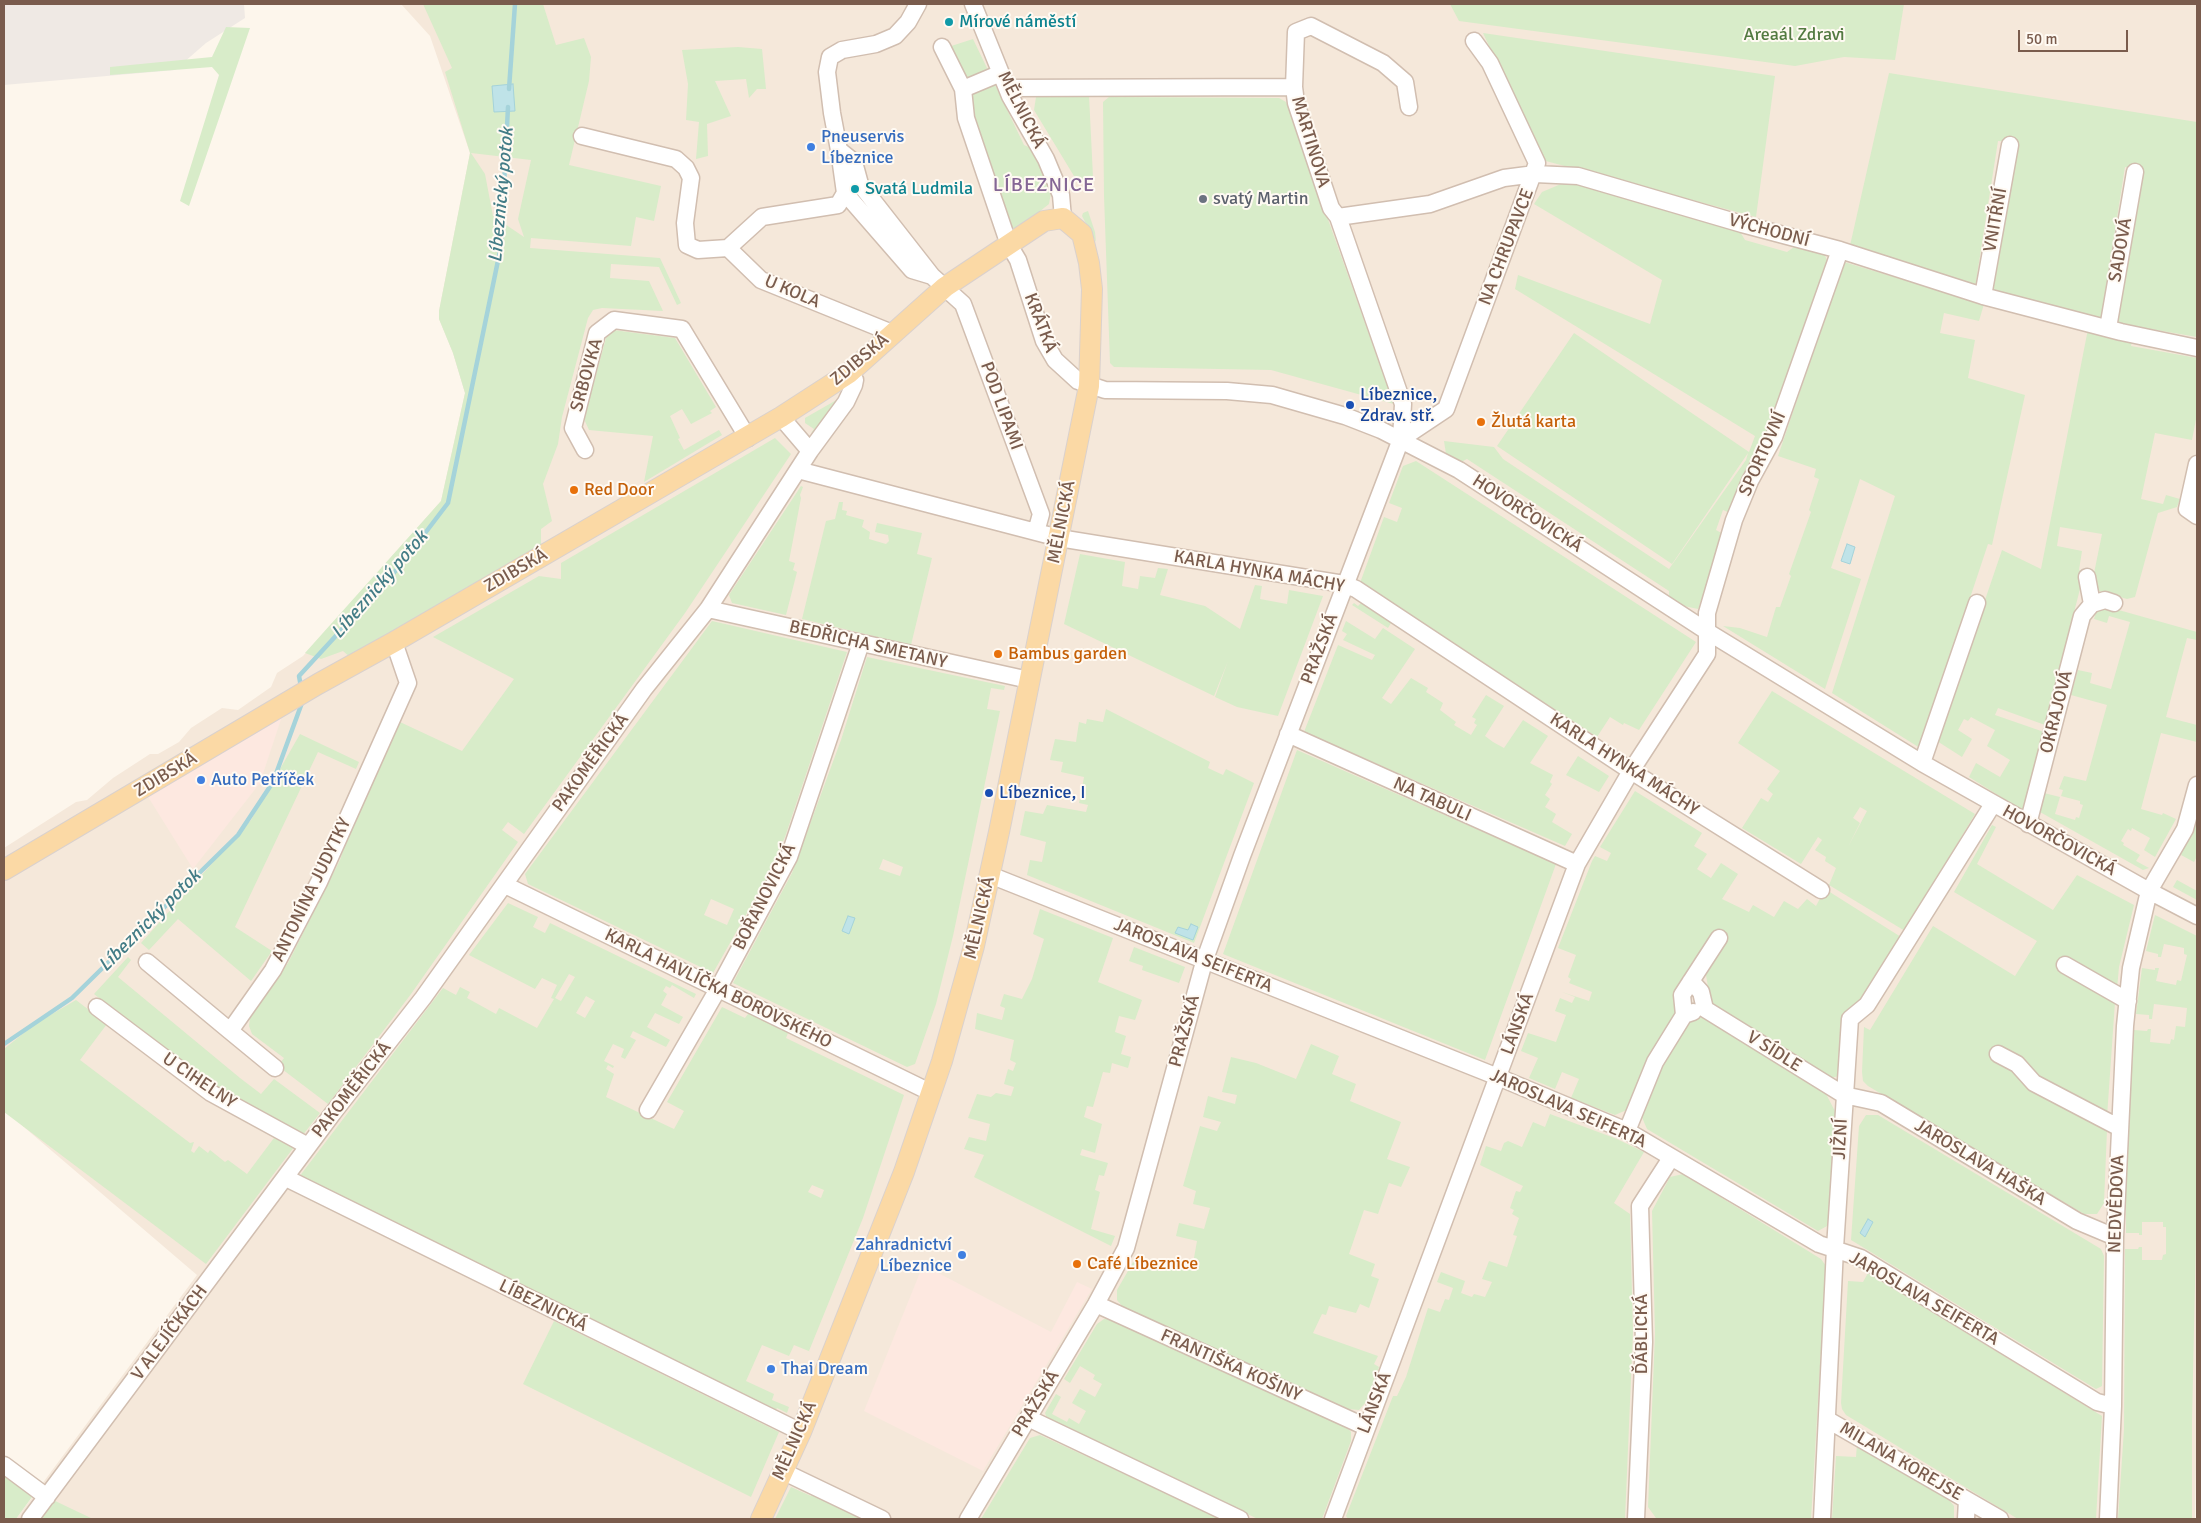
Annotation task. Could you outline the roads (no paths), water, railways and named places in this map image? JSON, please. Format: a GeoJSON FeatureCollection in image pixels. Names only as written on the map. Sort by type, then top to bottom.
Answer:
{"type":"FeatureCollection","features":[{"type":"Feature","properties":{"kind":"main road"},"geometry":{"type":"LineString","coordinates":[[1009,245],[1044,221],[1063,218]]}},
{"type":"Feature","properties":{"kind":"main road","name":"MĚLNICKÁ"},"geometry":{"type":"LineString","coordinates":[[761,1519],[801,1432],[904,1172],[932,1093],[974,946],[1089,386],[1092,289],[1089,263],[1082,234],[1063,218]]}},
{"type":"Feature","properties":{"kind":"main road","name":"ZDIBSKÁ"},"geometry":{"type":"LineString","coordinates":[[4,870],[318,684],[748,438],[849,373],[892,333],[939,281],[1009,245]]}},
{"type":"Feature","properties":{"kind":"street"},"geometry":{"type":"LineString","coordinates":[[918,4],[908,22],[895,36],[876,44],[842,50],[834,53],[828,61],[832,113],[845,193],[912,270],[939,281]]}},
{"type":"Feature","properties":{"kind":"street","name":"MĚLNICKÁ"},"geometry":{"type":"LineString","coordinates":[[973,4],[1007,88],[1046,159],[1061,195],[1063,218]]}},
{"type":"Feature","properties":{"kind":"street"},"geometry":{"type":"LineString","coordinates":[[1294,87],[1296,32],[1311,26],[1383,63],[1405,82],[1409,107]]}},
{"type":"Feature","properties":{"kind":"street","name":"NA CHRUPAVCE"},"geometry":{"type":"LineString","coordinates":[[1401,439],[1446,409],[1538,163],[1490,63],[1474,41]]}},
{"type":"Feature","properties":{"kind":"street"},"geometry":{"type":"LineString","coordinates":[[942,47],[963,89],[966,118],[1009,245]]}},
{"type":"Feature","properties":{"kind":"street"},"geometry":{"type":"LineString","coordinates":[[963,89],[1001,72]]}},
{"type":"Feature","properties":{"kind":"street","name":"MARTINOVA"},"geometry":{"type":"LineString","coordinates":[[1007,88],[1294,87],[1296,103],[1331,208],[1338,217],[1403,404],[1401,439]]}},
{"type":"Feature","properties":{"kind":"street"},"geometry":{"type":"LineString","coordinates":[[582,136],[676,159],[686,168],[691,178],[686,223],[687,245],[698,250],[728,248],[762,217],[838,205],[845,193]]}},
{"type":"Feature","properties":{"kind":"street","name":"VNITŘNÍ"},"geometry":{"type":"LineString","coordinates":[[1983,296],[2010,145]]}},
{"type":"Feature","properties":{"kind":"street"},"geometry":{"type":"LineString","coordinates":[[839,150],[854,162],[860,184],[939,281]]}},
{"type":"Feature","properties":{"kind":"street","name":"SADOVÁ"},"geometry":{"type":"LineString","coordinates":[[2108,328],[2134,172]]}},
{"type":"Feature","properties":{"kind":"street","name":"VÝCHODNÍ"},"geometry":{"type":"LineString","coordinates":[[1338,217],[1430,204],[1504,178],[1535,174],[1578,176],[1742,224],[1840,250],[1983,296],[2108,328],[2197,348]]}},
{"type":"Feature","properties":{"kind":"street","name":"KRÁTKÁ"},"geometry":{"type":"LineString","coordinates":[[1009,245],[1018,260],[1044,341],[1055,360],[1068,374],[1089,386]]}},
{"type":"Feature","properties":{"kind":"street","name":"U KOLA"},"geometry":{"type":"LineString","coordinates":[[728,248],[761,280],[892,333]]}},
{"type":"Feature","properties":{"kind":"street","name":"SPORTOVNÍ"},"geometry":{"type":"LineString","coordinates":[[1708,632],[1707,613],[1734,520],[1753,474],[1774,437],[1840,250]]}},
{"type":"Feature","properties":{"kind":"street","name":"POD LIPAMI"},"geometry":{"type":"LineString","coordinates":[[939,281],[963,304],[1040,514],[1036,532]]}},
{"type":"Feature","properties":{"kind":"street","name":"SRBOVKA"},"geometry":{"type":"LineString","coordinates":[[585,450],[573,428],[597,333],[614,320],[682,328],[748,438]]}},
{"type":"Feature","properties":{"kind":"street","name":"PAKOMĚŘICKÁ"},"geometry":{"type":"LineString","coordinates":[[308,1146],[423,998],[644,690],[708,609],[810,451],[846,402],[855,380],[849,373]]}},
{"type":"Feature","properties":{"kind":"street","name":"HOVORČOVICKÁ"},"geometry":{"type":"LineString","coordinates":[[1089,386],[1105,390],[1227,391],[1272,395],[1345,416],[1401,439],[1459,470],[1708,632],[1922,763],[2028,824],[2197,916]]}},
{"type":"Feature","properties":{"kind":"street"},"geometry":{"type":"LineString","coordinates":[[781,417],[810,451]]}},
{"type":"Feature","properties":{"kind":"street","name":"PRAŽSKÁ"},"geometry":{"type":"LineString","coordinates":[[968,1519],[1096,1304],[1126,1248],[1204,962],[1344,584],[1401,439]]}},
{"type":"Feature","properties":{"kind":"street"},"geometry":{"type":"LineString","coordinates":[[2197,464],[2188,509],[2197,516]]}},
{"type":"Feature","properties":{"kind":"street","name":"KARLA HYNKA MÁCHY"},"geometry":{"type":"LineString","coordinates":[[798,470],[1059,538],[1344,584],[1356,589],[1631,771],[1821,890]]}},
{"type":"Feature","properties":{"kind":"street"},"geometry":{"type":"LineString","coordinates":[[2087,577],[2092,604],[2105,600],[2114,603]]}},
{"type":"Feature","properties":{"kind":"street"},"geometry":{"type":"LineString","coordinates":[[1922,763],[1977,603]]}},
{"type":"Feature","properties":{"kind":"street","name":"OKRAJOVÁ"},"geometry":{"type":"LineString","coordinates":[[2028,824],[2082,616],[2092,604]]}},
{"type":"Feature","properties":{"kind":"street","name":"BEDŘICHA SMETANY"},"geometry":{"type":"LineString","coordinates":[[708,609],[1029,680]]}},
{"type":"Feature","properties":{"kind":"street","name":"LÁNSKÁ"},"geometry":{"type":"LineString","coordinates":[[1332,1519],[1577,864],[1631,771],[1706,654],[1708,632]]}},
{"type":"Feature","properties":{"kind":"street","name":"ANTONÍNA JUDYTKY"},"geometry":{"type":"LineString","coordinates":[[230,1031],[273,970],[314,891],[408,683],[394,642]]}},
{"type":"Feature","properties":{"kind":"street","name":"BOŘANOVICKÁ"},"geometry":{"type":"LineString","coordinates":[[648,1110],[718,989],[788,857],[861,643]]}},
{"type":"Feature","properties":{"kind":"street","name":"NA TABULI"},"geometry":{"type":"LineString","coordinates":[[1288,734],[1577,864]]}},
{"type":"Feature","properties":{"kind":"street","name":"NEDVĚDOVA"},"geometry":{"type":"LineString","coordinates":[[2108,1519],[2113,1406],[2115,1237],[2131,968],[2149,891],[2185,829],[2197,785]]}},
{"type":"Feature","properties":{"kind":"street","name":"JIŽNÍ"},"geometry":{"type":"LineString","coordinates":[[1822,1519],[1835,1248],[1850,1019],[1867,1005],[1993,804]]}},
{"type":"Feature","properties":{"kind":"street","name":"JAROSLAVA SEIFERTA"},"geometry":{"type":"LineString","coordinates":[[990,875],[1204,962],[1498,1077],[1627,1131],[1819,1244],[1860,1258],[2097,1402],[2113,1406]]}},
{"type":"Feature","properties":{"kind":"street","name":"KARLA HAVLÍČKA BOROVSKÉHO"},"geometry":{"type":"LineString","coordinates":[[505,884],[932,1093]]}},
{"type":"Feature","properties":{"kind":"street"},"geometry":{"type":"LineString","coordinates":[[1627,1131],[1655,1062],[1684,1015],[1682,995],[1719,938]]}},
{"type":"Feature","properties":{"kind":"street"},"geometry":{"type":"LineString","coordinates":[[147,962],[275,1068]]}},
{"type":"Feature","properties":{"kind":"street"},"geometry":{"type":"LineString","coordinates":[[2065,965],[2128,1001]]}},
{"type":"Feature","properties":{"kind":"street"},"geometry":{"type":"LineString","coordinates":[[1684,1015],[1705,1009],[1701,992],[1691,981]]}},
{"type":"Feature","properties":{"kind":"street","name":"U CIHELNY"},"geometry":{"type":"LineString","coordinates":[[97,1007],[211,1094],[308,1146]]}},
{"type":"Feature","properties":{"kind":"street","name":"V SÍDLE"},"geometry":{"type":"LineString","coordinates":[[1705,1009],[1844,1095]]}},
{"type":"Feature","properties":{"kind":"street"},"geometry":{"type":"LineString","coordinates":[[1998,1054],[2016,1064],[2034,1083],[2120,1128]]}},
{"type":"Feature","properties":{"kind":"street","name":"JAROSLAVA HAŠKA"},"geometry":{"type":"LineString","coordinates":[[1844,1095],[1881,1103],[2077,1222],[2115,1237]]}},
{"type":"Feature","properties":{"kind":"street","name":"V ALEJÍČKÁCH"},"geometry":{"type":"LineString","coordinates":[[30,1519],[308,1146]]}},
{"type":"Feature","properties":{"kind":"street","name":"ĎÁBLICKÁ"},"geometry":{"type":"LineString","coordinates":[[1636,1519],[1644,1342],[1640,1206],[1671,1158]]}},
{"type":"Feature","properties":{"kind":"street","name":"LÍBEZNICKÁ"},"geometry":{"type":"LineString","coordinates":[[286,1178],[801,1432]]}},
{"type":"Feature","properties":{"kind":"street","name":"FRANTIŠKA KOŠINY"},"geometry":{"type":"LineString","coordinates":[[1096,1304],[1366,1427]]}},
{"type":"Feature","properties":{"kind":"street"},"geometry":{"type":"LineString","coordinates":[[1028,1418],[1240,1519]]}},
{"type":"Feature","properties":{"kind":"street","name":"MILANA KOREJSE"},"geometry":{"type":"LineString","coordinates":[[1828,1420],[2000,1519]]}},
{"type":"Feature","properties":{"kind":"street"},"geometry":{"type":"LineString","coordinates":[[4,1465],[47,1497]]}},
{"type":"Feature","properties":{"kind":"street"},"geometry":{"type":"LineString","coordinates":[[782,1471],[882,1519]]}},
{"type":"Feature","properties":{"kind":"street"},"geometry":{"type":"LineString","coordinates":[[1966,1519],[1967,1500]]}},
{"type":"Feature","properties":{"kind":"water"},"geometry":{"type":"Polygon","coordinates":[[[513,84],[515,111],[494,112],[492,86],[513,84]]]}},
{"type":"Feature","properties":{"kind":"water"},"geometry":{"type":"Polygon","coordinates":[[[1847,544],[1855,547],[1850,564],[1841,561],[1847,544]]]}},
{"type":"Feature","properties":{"kind":"water"},"geometry":{"type":"Polygon","coordinates":[[[848,916],[855,918],[849,934],[842,931],[848,916]]]}},
{"type":"Feature","properties":{"kind":"water"},"geometry":{"type":"Polygon","coordinates":[[[1191,924],[1198,927],[1193,940],[1175,933],[1178,927],[1188,930],[1191,924]]]}},
{"type":"Feature","properties":{"kind":"water"},"geometry":{"type":"Polygon","coordinates":[[[1868,1219],[1873,1222],[1865,1237],[1860,1233],[1868,1219]]]}},
{"type":"Feature","properties":{"kind":"waterway","name":"Líbeznický potok"},"geometry":{"type":"LineString","coordinates":[[509,89],[515,4]]}},
{"type":"Feature","properties":{"kind":"waterway","name":"Líbeznický potok"},"geometry":{"type":"LineString","coordinates":[[301,687],[299,676],[400,566],[448,503],[501,246],[508,107]]}},
{"type":"Feature","properties":{"kind":"waterway","name":"Líbeznický potok"},"geometry":{"type":"LineString","coordinates":[[4,1044],[72,998],[238,835],[273,782],[303,700]]}},
{"type":"Feature","properties":{"kind":"place","name":"Mírové náměstí"},"geometry":{"type":"Point","coordinates":[949,22]}},
{"type":"Feature","properties":{"kind":"place","name":"Pneuservis Líbeznice"},"geometry":{"type":"Point","coordinates":[811,147]}},
{"type":"Feature","properties":{"kind":"place","name":"Svatá Ludmila"},"geometry":{"type":"Point","coordinates":[855,189]}},
{"type":"Feature","properties":{"kind":"place","name":"svatý Martin"},"geometry":{"type":"Point","coordinates":[1203,199]}},
{"type":"Feature","properties":{"kind":"place","name":"Líbeznice, Zdrav. stř."},"geometry":{"type":"Point","coordinates":[1350,405]}},
{"type":"Feature","properties":{"kind":"place","name":"Žlutá karta"},"geometry":{"type":"Point","coordinates":[1481,422]}},
{"type":"Feature","properties":{"kind":"place","name":"Red Door"},"geometry":{"type":"Point","coordinates":[574,490]}},
{"type":"Feature","properties":{"kind":"place","name":"Bambus garden"},"geometry":{"type":"Point","coordinates":[998,654]}},
{"type":"Feature","properties":{"kind":"place","name":"Auto Petříček"},"geometry":{"type":"Point","coordinates":[201,780]}},
{"type":"Feature","properties":{"kind":"place","name":"Líbeznice, I"},"geometry":{"type":"Point","coordinates":[989,793]}},
{"type":"Feature","properties":{"kind":"place","name":"Zahradnictví Líbeznice"},"geometry":{"type":"Point","coordinates":[962,1255]}},
{"type":"Feature","properties":{"kind":"place","name":"Café Líbeznice"},"geometry":{"type":"Point","coordinates":[1077,1264]}},
{"type":"Feature","properties":{"kind":"place","name":"Thai Dream"},"geometry":{"type":"Point","coordinates":[771,1369]}},
{"type":"Feature","properties":{"kind":"district","name":"LÍBEZNICE"},"geometry":{"type":"Point","coordinates":[1044,186]}},
{"type":"Feature","properties":{"kind":"park label","name":"Areaál Zdravi"},"geometry":{"type":"Point","coordinates":[1794,35]}}]}
